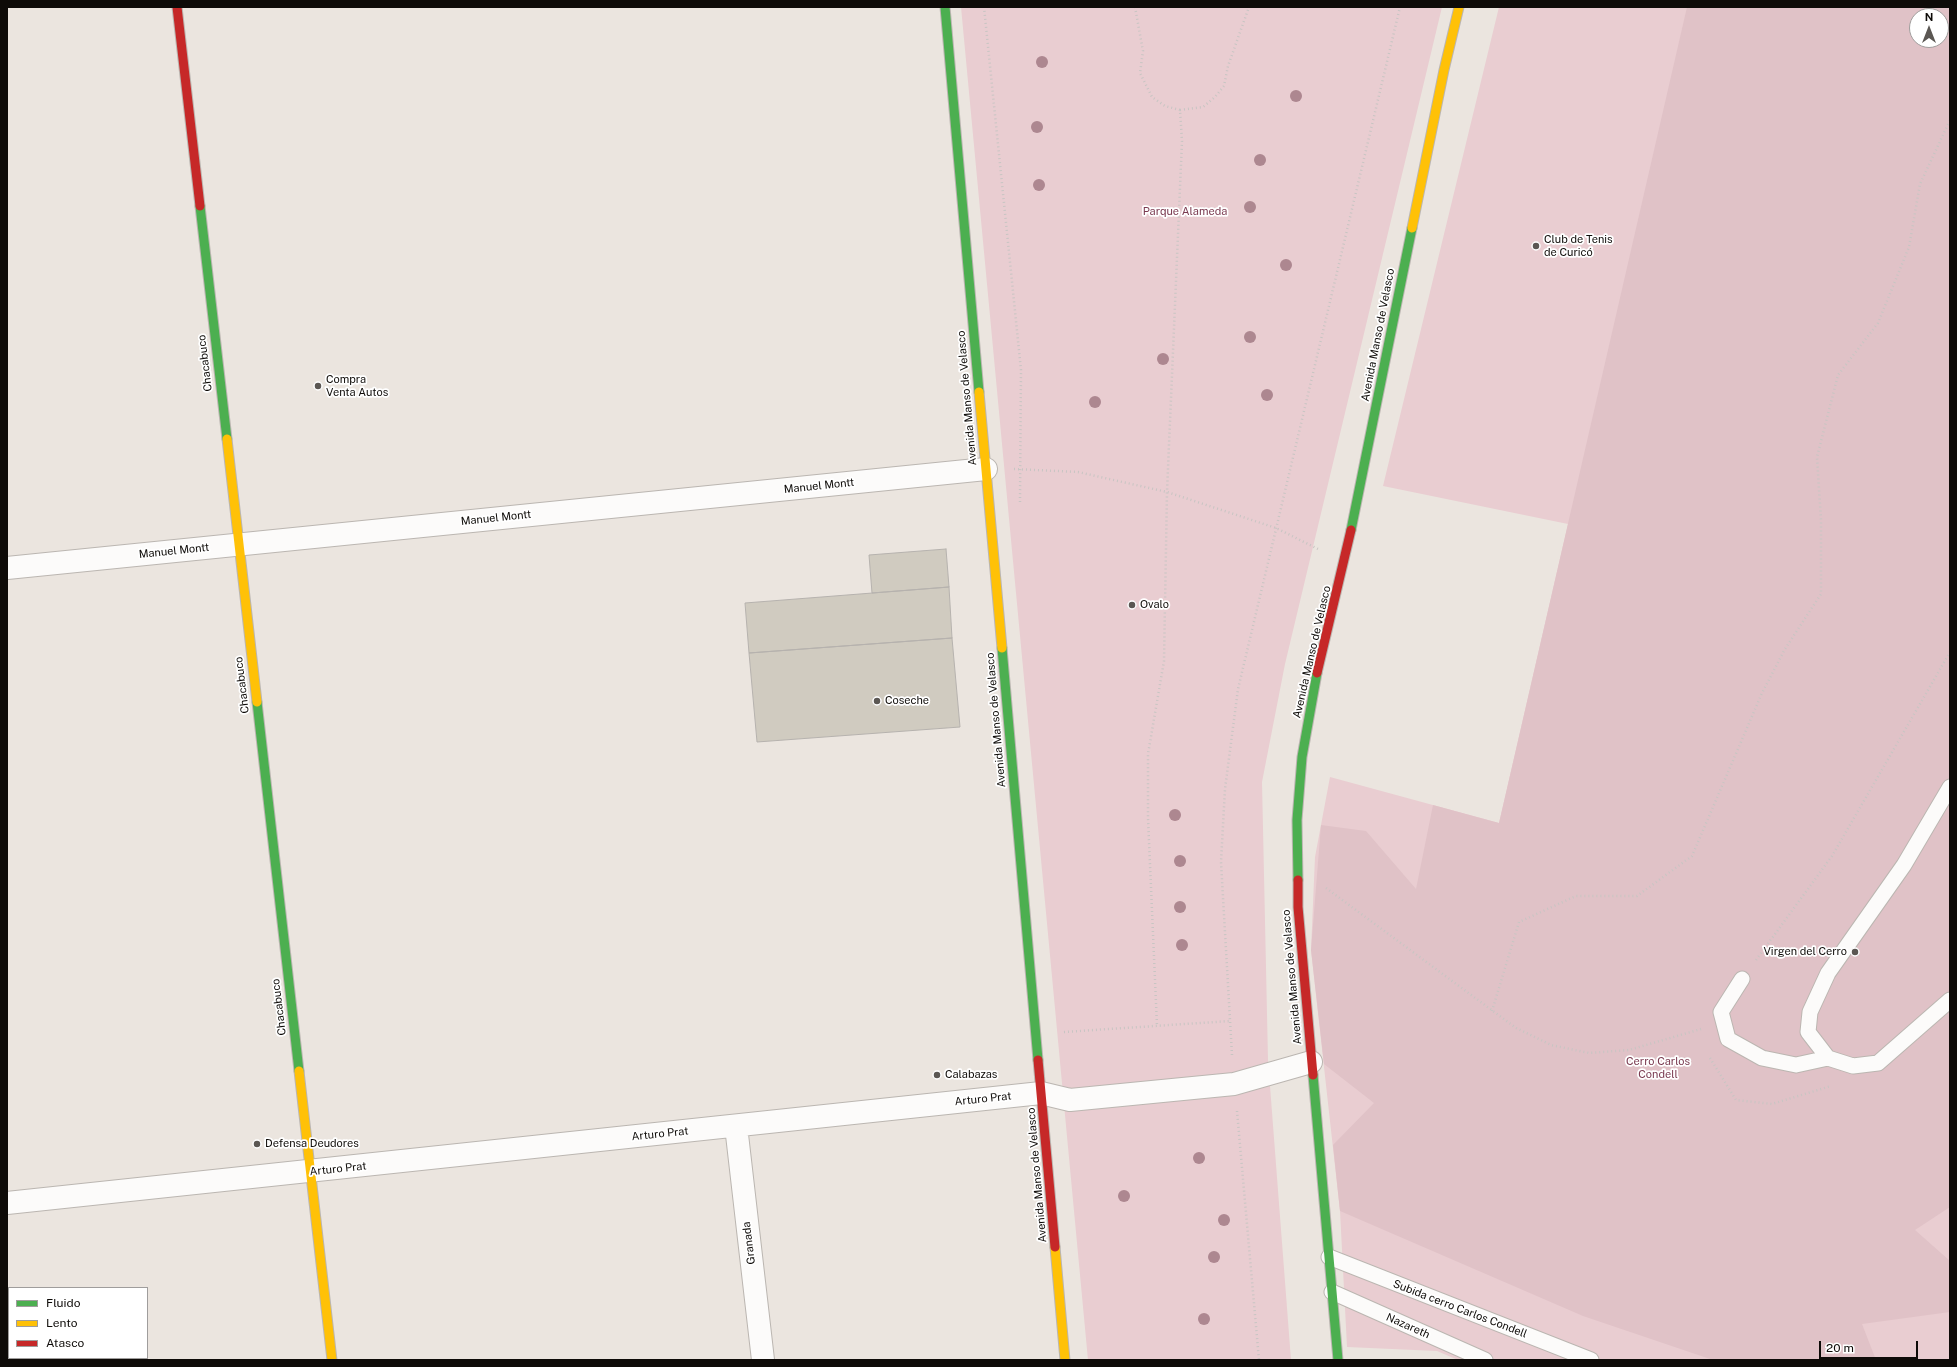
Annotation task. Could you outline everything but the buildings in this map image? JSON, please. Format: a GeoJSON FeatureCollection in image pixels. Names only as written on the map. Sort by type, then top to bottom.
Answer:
{"type":"FeatureCollection","features":[{"type":"Feature","properties":{"kind":"main road","name":"Chacabuco"},"geometry":{"type":"LineString","coordinates":[[177,7],[332,1360]]}},
{"type":"Feature","properties":{"kind":"main road","name":"Avenida Manso de Velasco"},"geometry":{"type":"LineString","coordinates":[[945,7],[1065,1360]]}},
{"type":"Feature","properties":{"kind":"main road","name":"Avenida Manso de Velasco"},"geometry":{"type":"LineString","coordinates":[[1338,1360],[1298,907],[1296,868],[1297,820],[1302,758],[1315,681],[1345,561],[1444,70],[1459,7]]}},
{"type":"Feature","properties":{"kind":"street","name":"Manuel Montt"},"geometry":{"type":"LineString","coordinates":[[7,568],[986,469]]}},
{"type":"Feature","properties":{"kind":"street","name":"Arturo Prat"},"geometry":{"type":"LineString","coordinates":[[7,1203],[1042,1093],[1070,1100],[1234,1084],[1311,1062]]}},
{"type":"Feature","properties":{"kind":"street","name":"Granada"},"geometry":{"type":"LineString","coordinates":[[736,1126],[763,1360]]}},
{"type":"Feature","properties":{"kind":"lane"},"geometry":{"type":"LineString","coordinates":[[1828,1058],[1808,1032],[1810,1012],[1828,973],[1904,865],[1950,787]]}},
{"type":"Feature","properties":{"kind":"lane"},"geometry":{"type":"LineString","coordinates":[[1742,979],[1721,1012],[1728,1039],[1762,1058],[1796,1065],[1828,1058],[1853,1066],[1878,1063],[1950,1000]]}},
{"type":"Feature","properties":{"kind":"lane","name":"Subida cerro Carlos Condell"},"geometry":{"type":"LineString","coordinates":[[1328,1257],[1591,1360]]}},
{"type":"Feature","properties":{"kind":"lane","name":"Nazareth"},"geometry":{"type":"LineString","coordinates":[[1332,1292],[1485,1360]]}},
{"type":"Feature","properties":{"kind":"path"},"geometry":{"type":"LineString","coordinates":[[984,7],[1021,370],[1020,508]]}},
{"type":"Feature","properties":{"kind":"path"},"geometry":{"type":"LineString","coordinates":[[1134,7],[1143,51],[1140,73],[1152,97],[1165,106],[1180,110],[1203,107],[1216,97],[1224,86],[1228,66],[1249,7]]}},
{"type":"Feature","properties":{"kind":"path"},"geometry":{"type":"LineString","coordinates":[[1259,1360],[1234,1084],[1230,1021],[1221,862],[1225,789],[1238,689],[1400,7]]}},
{"type":"Feature","properties":{"kind":"path"},"geometry":{"type":"LineString","coordinates":[[1157,1026],[1148,818],[1148,754],[1164,661],[1167,492],[1182,141],[1180,110]]}},
{"type":"Feature","properties":{"kind":"path"},"geometry":{"type":"LineString","coordinates":[[1492,1011],[1519,922],[1576,896],[1637,896],[1692,856],[1762,693],[1785,649],[1821,594],[1821,520],[1817,457],[1838,375],[1878,323],[1909,247],[1920,184],[1950,120]]}},
{"type":"Feature","properties":{"kind":"path"},"geometry":{"type":"LineString","coordinates":[[986,469],[1078,472],[1167,492],[1276,528],[1345,561]]}},
{"type":"Feature","properties":{"kind":"path"},"geometry":{"type":"LineString","coordinates":[[1742,979],[1832,856],[1950,652]]}},
{"type":"Feature","properties":{"kind":"path"},"geometry":{"type":"LineString","coordinates":[[1296,868],[1341,898],[1516,1028],[1551,1045],[1589,1053],[1629,1050],[1705,1028]]}},
{"type":"Feature","properties":{"kind":"path"},"geometry":{"type":"LineString","coordinates":[[1062,1025],[1062,1033],[1230,1021]]}},
{"type":"Feature","properties":{"kind":"green space","name":"Parque Alameda"},"geometry":{"type":"Polygon","coordinates":[[[961,7],[1442,7],[1285,664],[1262,782],[1268,1060],[1291,1360],[1088,1360],[961,7]]]}},
{"type":"Feature","properties":{"kind":"green space","name":"Cerro Carlos Condell"},"geometry":{"type":"Polygon","coordinates":[[[1499,7],[1950,7],[1950,1360],[1458,1360],[1437,1351],[1347,1347],[1340,1211],[1311,950],[1315,857],[1330,777],[1499,823],[1568,524],[1383,486],[1499,7]]]}},
{"type":"Feature","properties":{"kind":"green space","name":"Cerro Carlos Condell"},"geometry":{"type":"Polygon","coordinates":[[[1687,7],[1950,7],[1950,1207],[1915,1230],[1950,1261],[1950,1312],[1862,1324],[1876,1360],[1713,1360],[1583,1316],[1340,1211],[1333,1145],[1374,1103],[1324,1064],[1311,950],[1321,825],[1366,831],[1416,889],[1433,805],[1499,823],[1687,7]]]}},
{"type":"Feature","properties":{"kind":"traffic: fast"},"geometry":{"type":"LineString","coordinates":[[945,7],[979,392]]}},
{"type":"Feature","properties":{"kind":"traffic: fast"},"geometry":{"type":"LineString","coordinates":[[200,206],[227,439]]}},
{"type":"Feature","properties":{"kind":"traffic: fast"},"geometry":{"type":"LineString","coordinates":[[1351,530],[1412,228]]}},
{"type":"Feature","properties":{"kind":"traffic: fast"},"geometry":{"type":"LineString","coordinates":[[1002,648],[1038,1060]]}},
{"type":"Feature","properties":{"kind":"traffic: fast"},"geometry":{"type":"LineString","coordinates":[[1298,880],[1297,820],[1302,757],[1317,673]]}},
{"type":"Feature","properties":{"kind":"traffic: fast"},"geometry":{"type":"LineString","coordinates":[[257,702],[299,1071]]}},
{"type":"Feature","properties":{"kind":"traffic: fast"},"geometry":{"type":"LineString","coordinates":[[1313,1075],[1338,1360]]}},
{"type":"Feature","properties":{"kind":"traffic: slow"},"geometry":{"type":"LineString","coordinates":[[1412,228],[1444,70],[1459,7]]}},
{"type":"Feature","properties":{"kind":"traffic: slow"},"geometry":{"type":"LineString","coordinates":[[979,392],[1002,648]]}},
{"type":"Feature","properties":{"kind":"traffic: slow"},"geometry":{"type":"LineString","coordinates":[[227,439],[257,702]]}},
{"type":"Feature","properties":{"kind":"traffic: slow"},"geometry":{"type":"LineString","coordinates":[[299,1071],[332,1360]]}},
{"type":"Feature","properties":{"kind":"traffic: slow"},"geometry":{"type":"LineString","coordinates":[[1055,1247],[1065,1360]]}},
{"type":"Feature","properties":{"kind":"traffic: jam"},"geometry":{"type":"LineString","coordinates":[[177,7],[200,206]]}},
{"type":"Feature","properties":{"kind":"traffic: jam"},"geometry":{"type":"LineString","coordinates":[[1317,673],[1351,530]]}},
{"type":"Feature","properties":{"kind":"traffic: jam"},"geometry":{"type":"LineString","coordinates":[[1298,880],[1298,907],[1313,1075]]}},
{"type":"Feature","properties":{"kind":"traffic: jam"},"geometry":{"type":"LineString","coordinates":[[1038,1060],[1055,1247]]}},
{"type":"Feature","properties":{"kind":"place","name":"Club de Tenis de Curicó"},"geometry":{"type":"Point","coordinates":[1536,246]}},
{"type":"Feature","properties":{"kind":"place","name":"Compra Venta Autos"},"geometry":{"type":"Point","coordinates":[318,386]}},
{"type":"Feature","properties":{"kind":"place","name":"Ovalo"},"geometry":{"type":"Point","coordinates":[1132,605]}},
{"type":"Feature","properties":{"kind":"place","name":"Coseche"},"geometry":{"type":"Point","coordinates":[877,701]}},
{"type":"Feature","properties":{"kind":"place","name":"Virgen del Cerro"},"geometry":{"type":"Point","coordinates":[1855,952]}},
{"type":"Feature","properties":{"kind":"place","name":"Calabazas"},"geometry":{"type":"Point","coordinates":[937,1075]}},
{"type":"Feature","properties":{"kind":"place","name":"Defensa Deudores"},"geometry":{"type":"Point","coordinates":[257,1144]}}]}
